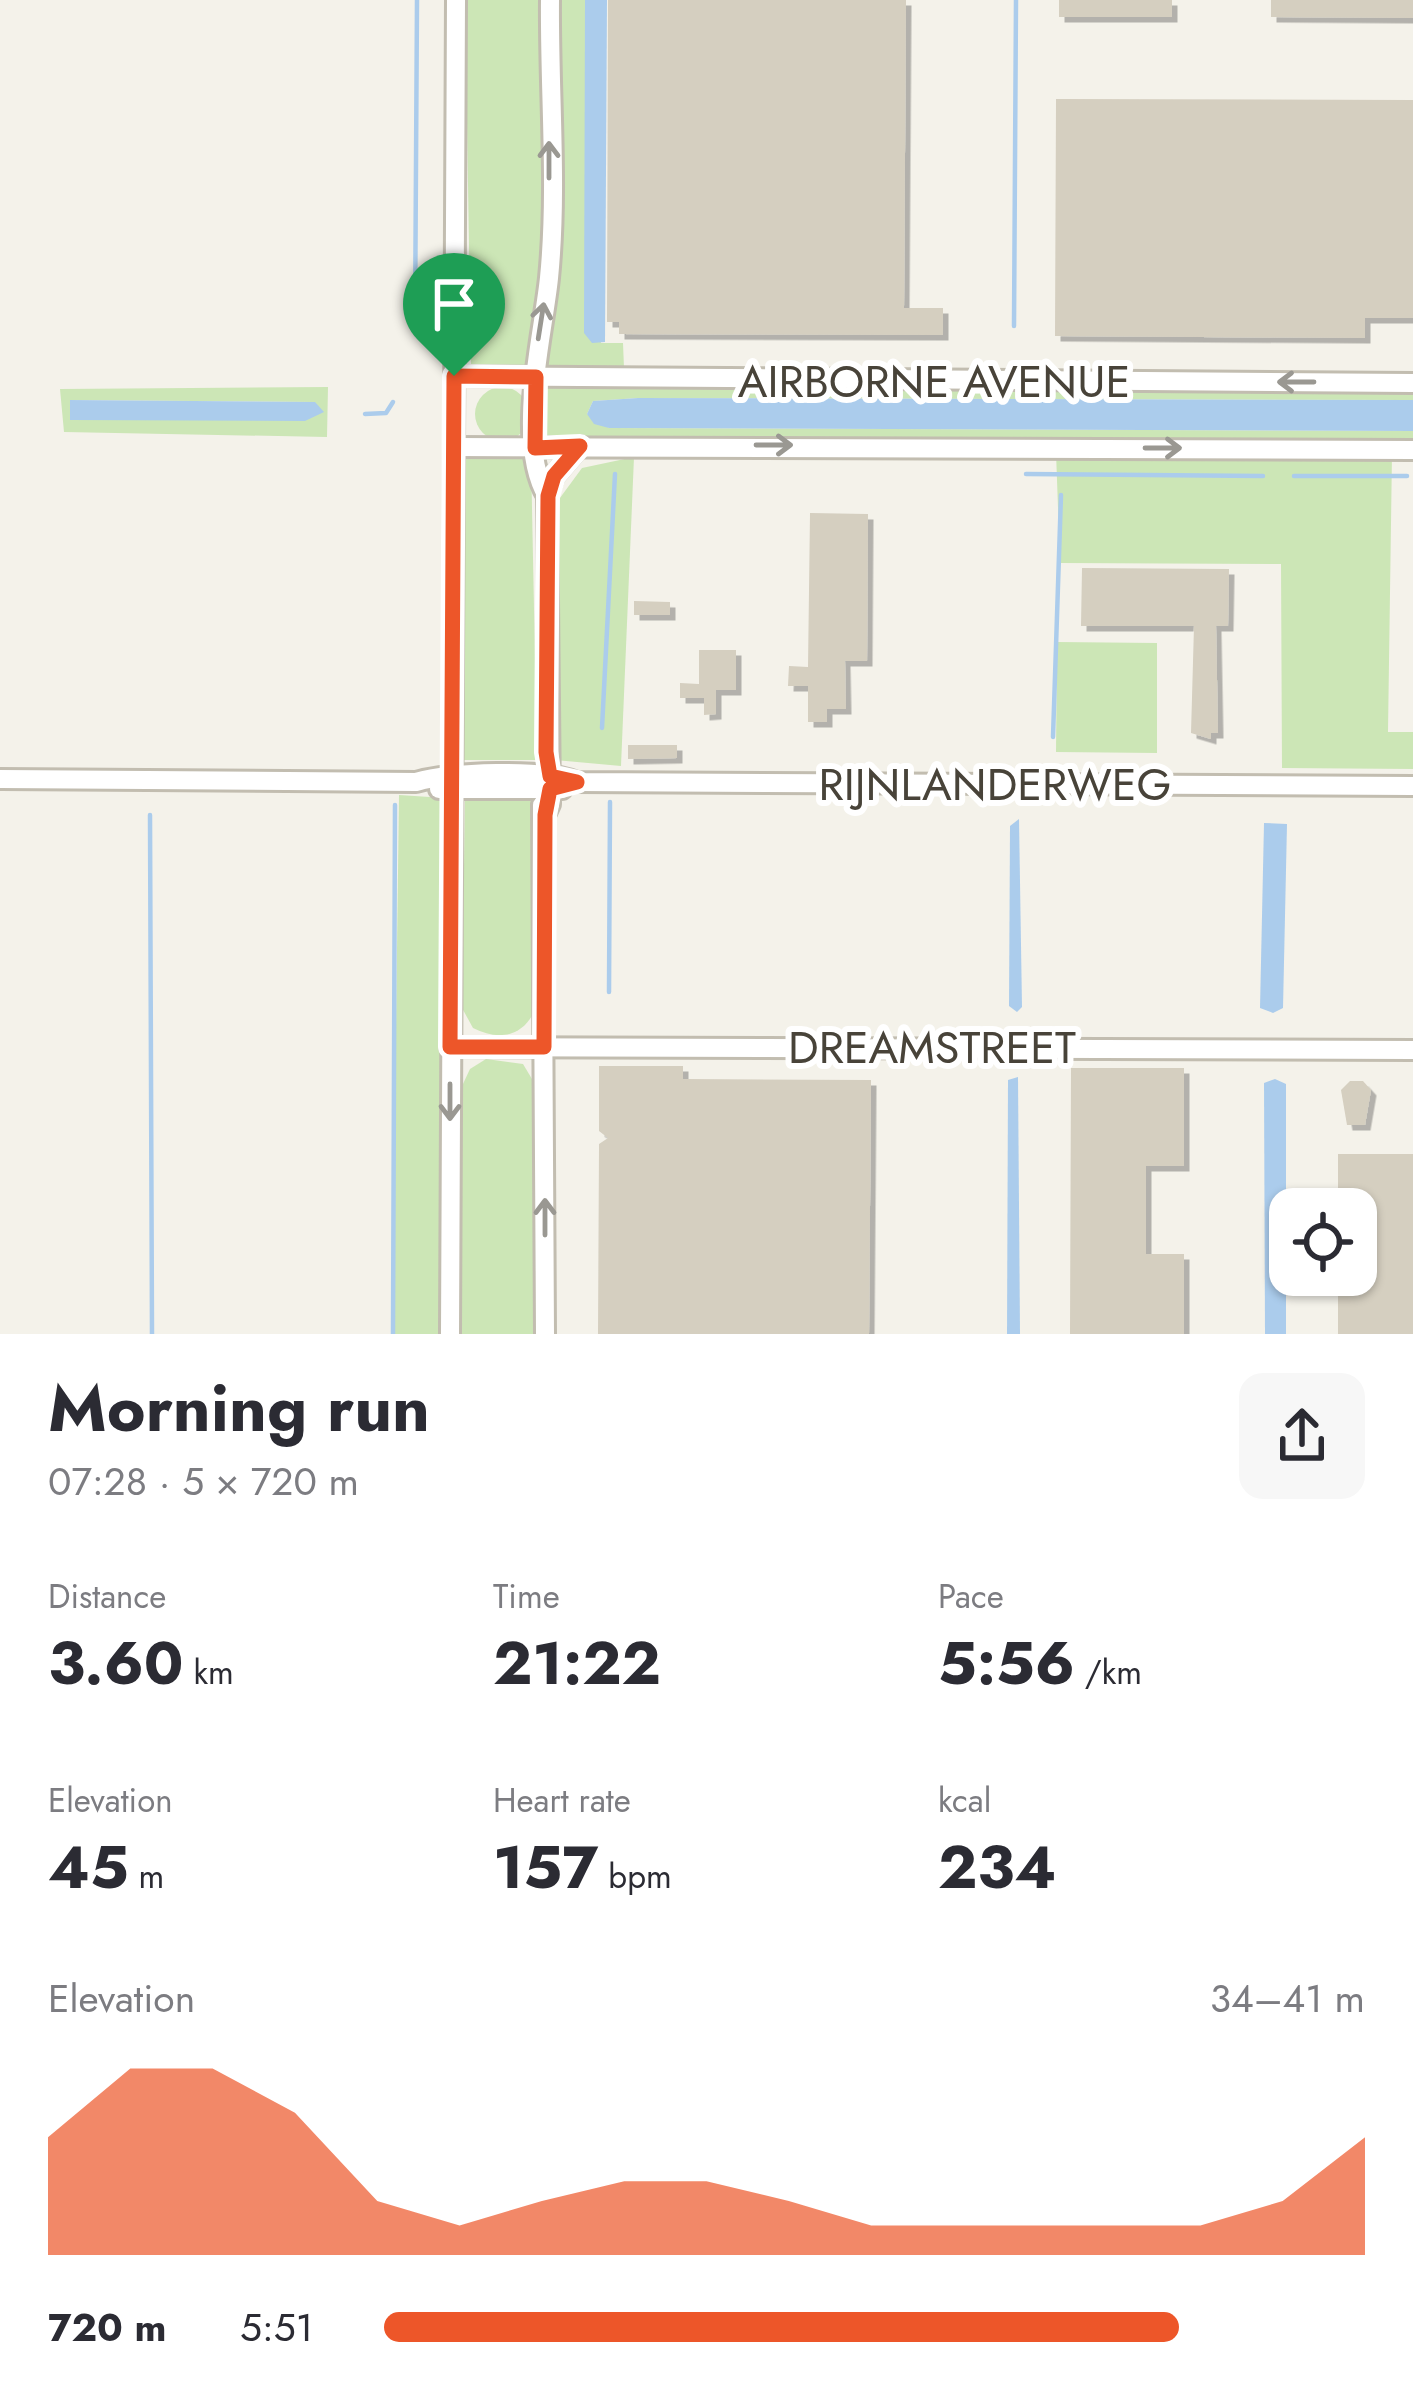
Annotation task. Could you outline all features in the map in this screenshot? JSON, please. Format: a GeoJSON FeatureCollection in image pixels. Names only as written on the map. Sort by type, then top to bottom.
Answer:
{"type":"FeatureCollection","features":[{"type":"Feature","properties":{"kind":"street"},"geometry":{"type":"LineString","coordinates":[[450,1334],[456,0]]}},
{"type":"Feature","properties":{"kind":"street"},"geometry":{"type":"LineString","coordinates":[[548,496],[537,478],[535,448],[536,377],[549,278],[550,0]]}},
{"type":"Feature","properties":{"kind":"street","name":"AIRBORNE AVENUE"},"geometry":{"type":"LineString","coordinates":[[454,376],[1413,383]]}},
{"type":"Feature","properties":{"kind":"street"},"geometry":{"type":"LineString","coordinates":[[545,1334],[548,496],[554,476],[580,446]]}},
{"type":"Feature","properties":{"kind":"street","name":"AIRBORNE AVENUE"},"geometry":{"type":"LineString","coordinates":[[454,447],[1413,450]]}},
{"type":"Feature","properties":{"kind":"street","name":"RIJNLANDERWEG"},"geometry":{"type":"LineString","coordinates":[[0,779],[1413,786]]}},
{"type":"Feature","properties":{"kind":"street","name":"DREAMSTREET"},"geometry":{"type":"LineString","coordinates":[[450,1047],[1413,1050]]}},
{"type":"Feature","properties":{"kind":"green space"},"geometry":{"type":"Polygon","coordinates":[[[465,0],[542,0],[541,283],[533,368],[471,367],[465,0]]]}},
{"type":"Feature","properties":{"kind":"green space"},"geometry":{"type":"Polygon","coordinates":[[[558,0],[585,0],[585,181],[601,343],[623,343],[624,368],[541,368],[558,0]]]}},
{"type":"Feature","properties":{"kind":"green space"},"geometry":{"type":"Polygon","coordinates":[[[544,384],[1413,388],[1413,400],[638,398],[593,401],[587,414],[609,428],[1413,431],[1413,445],[548,440],[542,434],[544,384]]]}},
{"type":"Feature","properties":{"kind":"green space"},"geometry":{"type":"Polygon","coordinates":[[[328,387],[327,437],[64,432],[60,389],[328,387]],[[71,400],[70,419],[315,402],[71,400]]]}},
{"type":"Feature","properties":{"kind":"green space"},"geometry":{"type":"Polygon","coordinates":[[[502,387],[521,395],[529,414],[521,433],[502,441],[483,433],[475,414],[483,395],[502,387]]]}},
{"type":"Feature","properties":{"kind":"green space"},"geometry":{"type":"Polygon","coordinates":[[[1056,452],[1392,454],[1388,732],[1413,732],[1413,769],[1282,768],[1281,564],[1060,563],[1056,452]]]}},
{"type":"Feature","properties":{"kind":"green space"},"geometry":{"type":"Polygon","coordinates":[[[465,457],[531,457],[537,760],[463,760],[465,457]]]}},
{"type":"Feature","properties":{"kind":"green space"},"geometry":{"type":"Polygon","coordinates":[[[634,457],[621,766],[555,760],[557,502],[582,468],[634,457]]]}},
{"type":"Feature","properties":{"kind":"green space"},"geometry":{"type":"Polygon","coordinates":[[[1057,642],[1157,643],[1157,753],[1056,752],[1057,642]]]}},
{"type":"Feature","properties":{"kind":"green space"},"geometry":{"type":"Polygon","coordinates":[[[399,795],[445,798],[443,1334],[392,1334],[399,795]]]}},
{"type":"Feature","properties":{"kind":"green space"},"geometry":{"type":"Polygon","coordinates":[[[465,795],[534,796],[535,1010],[524,1026],[509,1034],[473,1028],[462,1008],[465,795]]]}},
{"type":"Feature","properties":{"kind":"green space"},"geometry":{"type":"Polygon","coordinates":[[[486,1059],[523,1064],[535,1084],[534,1334],[461,1334],[462,1086],[470,1069],[486,1059]]]}},
{"type":"Feature","properties":{"kind":"water"},"geometry":{"type":"Polygon","coordinates":[[[585,0],[607,0],[605,342],[592,343],[584,333],[585,0]]]}},
{"type":"Feature","properties":{"kind":"water"},"geometry":{"type":"Polygon","coordinates":[[[70,400],[315,402],[324,412],[305,421],[70,420],[70,400]]]}},
{"type":"Feature","properties":{"kind":"water"},"geometry":{"type":"Polygon","coordinates":[[[1413,400],[1413,431],[609,428],[594,424],[587,414],[593,401],[1413,400]]]}},
{"type":"Feature","properties":{"kind":"water"},"geometry":{"type":"Polygon","coordinates":[[[1019,819],[1022,1007],[1017,1012],[1009,1006],[1010,826],[1019,819]]]}},
{"type":"Feature","properties":{"kind":"water"},"geometry":{"type":"Polygon","coordinates":[[[1264,823],[1287,824],[1283,1008],[1273,1013],[1260,1008],[1264,823]]]}},
{"type":"Feature","properties":{"kind":"water"},"geometry":{"type":"Polygon","coordinates":[[[1018,1077],[1020,1334],[1007,1334],[1008,1080],[1018,1077]]]}},
{"type":"Feature","properties":{"kind":"water"},"geometry":{"type":"Polygon","coordinates":[[[1275,1079],[1286,1084],[1286,1188],[1269,1188],[1269,1296],[1286,1296],[1286,1334],[1265,1334],[1264,1083],[1275,1079]]]}},
{"type":"Feature","properties":{"kind":"building"},"geometry":{"type":"Polygon","coordinates":[[[608,0],[906,0],[904,308],[943,308],[943,335],[619,334],[619,322],[607,322],[608,0]]]}},
{"type":"Feature","properties":{"kind":"building"},"geometry":{"type":"Polygon","coordinates":[[[1059,0],[1172,0],[1172,17],[1059,17],[1059,0]]]}},
{"type":"Feature","properties":{"kind":"building"},"geometry":{"type":"Polygon","coordinates":[[[1271,0],[1413,0],[1413,18],[1271,17],[1271,0]]]}},
{"type":"Feature","properties":{"kind":"building"},"geometry":{"type":"Polygon","coordinates":[[[1056,99],[1413,100],[1413,318],[1365,318],[1365,338],[1055,336],[1056,99]]]}},
{"type":"Feature","properties":{"kind":"building"},"geometry":{"type":"Polygon","coordinates":[[[810,513],[868,514],[867,661],[845,661],[846,709],[827,709],[827,722],[808,722],[808,686],[788,686],[789,666],[808,667],[810,513]]]}},
{"type":"Feature","properties":{"kind":"building"},"geometry":{"type":"Polygon","coordinates":[[[1082,568],[1229,569],[1228,626],[1216,626],[1218,733],[1211,733],[1211,739],[1191,733],[1194,626],[1081,626],[1082,568]]]}},
{"type":"Feature","properties":{"kind":"building"},"geometry":{"type":"Polygon","coordinates":[[[634,601],[670,602],[670,615],[634,615],[634,601]]]}},
{"type":"Feature","properties":{"kind":"building"},"geometry":{"type":"Polygon","coordinates":[[[699,650],[736,650],[736,690],[716,690],[716,714],[704,715],[704,698],[680,698],[680,683],[699,684],[699,650]]]}},
{"type":"Feature","properties":{"kind":"building"},"geometry":{"type":"Polygon","coordinates":[[[628,745],[677,745],[677,758],[628,759],[628,745]]]}},
{"type":"Feature","properties":{"kind":"building"},"geometry":{"type":"Polygon","coordinates":[[[599,1066],[683,1066],[683,1079],[871,1080],[869,1334],[598,1334],[599,1144],[608,1138],[599,1131],[599,1066]]]}},
{"type":"Feature","properties":{"kind":"building"},"geometry":{"type":"Polygon","coordinates":[[[1071,1068],[1184,1068],[1184,1166],[1146,1166],[1146,1254],[1184,1254],[1184,1334],[1070,1334],[1071,1068]]]}},
{"type":"Feature","properties":{"kind":"building"},"geometry":{"type":"Polygon","coordinates":[[[1350,1081],[1363,1081],[1371,1090],[1365,1125],[1347,1125],[1341,1090],[1350,1081]]]}},
{"type":"Feature","properties":{"kind":"building"},"geometry":{"type":"Polygon","coordinates":[[[1338,1154],[1413,1154],[1413,1334],[1338,1334],[1338,1296],[1377,1296],[1377,1188],[1338,1188],[1338,1154]]]}},
{"type":"Feature","properties":{"kind":"waterway"},"geometry":{"type":"LineString","coordinates":[[415,327],[417,0]]}},
{"type":"Feature","properties":{"kind":"waterway"},"geometry":{"type":"LineString","coordinates":[[1014,326],[1016,0]]}},
{"type":"Feature","properties":{"kind":"waterway"},"geometry":{"type":"LineString","coordinates":[[365,414],[386,413],[393,402]]}},
{"type":"Feature","properties":{"kind":"waterway"},"geometry":{"type":"LineString","coordinates":[[602,728],[615,474]]}},
{"type":"Feature","properties":{"kind":"waterway"},"geometry":{"type":"LineString","coordinates":[[1026,474],[1263,476]]}},
{"type":"Feature","properties":{"kind":"waterway"},"geometry":{"type":"LineString","coordinates":[[1294,476],[1407,476]]}},
{"type":"Feature","properties":{"kind":"waterway"},"geometry":{"type":"LineString","coordinates":[[1053,737],[1061,495]]}},
{"type":"Feature","properties":{"kind":"waterway"},"geometry":{"type":"LineString","coordinates":[[609,992],[610,802]]}},
{"type":"Feature","properties":{"kind":"waterway"},"geometry":{"type":"LineString","coordinates":[[393,1334],[395,805]]}},
{"type":"Feature","properties":{"kind":"waterway"},"geometry":{"type":"LineString","coordinates":[[150,815],[152,1334]]}},
{"type":"Feature","properties":{"kind":"route"},"geometry":{"type":"LineString","coordinates":[[454,376],[536,377],[535,448],[580,446],[554,476],[548,496],[546,752],[550,776],[577,782],[550,789],[545,815],[544,1047],[450,1047],[454,376]]}}]}
